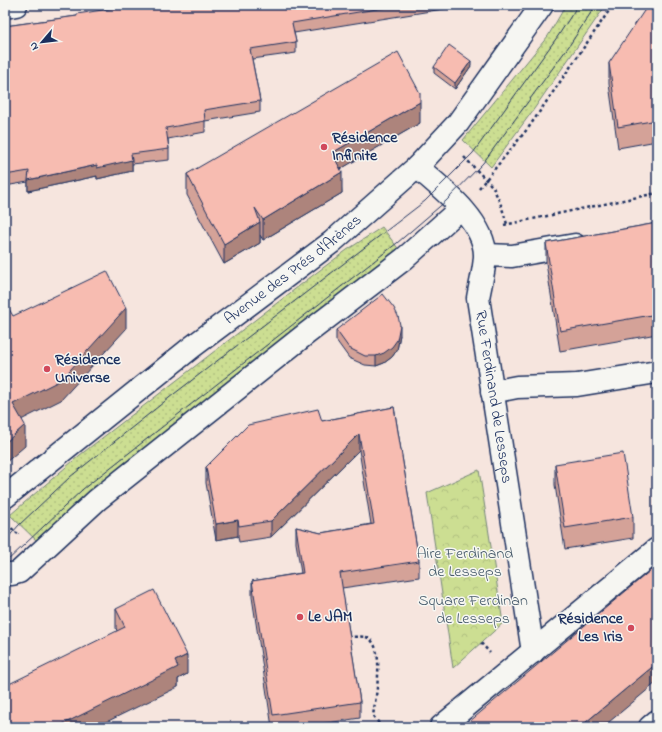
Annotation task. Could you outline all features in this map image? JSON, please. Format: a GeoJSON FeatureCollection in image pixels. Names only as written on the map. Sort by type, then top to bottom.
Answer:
{"type":"FeatureCollection","features":[{"type":"Feature","properties":{"kind":"street"},"geometry":{"type":"LineString","coordinates":[[5,7],[16,5]]}},
{"type":"Feature","properties":{"kind":"street","name":"Avenue des Prés d'Arènes"},"geometry":{"type":"LineString","coordinates":[[5,497],[192,347],[332,242],[416,167],[458,123],[542,5]]}},
{"type":"Feature","properties":{"kind":"street","name":"Rue Ferdinand de Lesseps"},"geometry":{"type":"LineString","coordinates":[[416,167],[444,190],[471,218],[481,234],[486,255],[478,298],[533,652]]}},
{"type":"Feature","properties":{"kind":"street"},"geometry":{"type":"LineString","coordinates":[[5,574],[19,572],[97,500],[300,339],[404,259],[461,208]]}},
{"type":"Feature","properties":{"kind":"street"},"geometry":{"type":"LineString","coordinates":[[486,255],[512,256],[596,242]]}},
{"type":"Feature","properties":{"kind":"street"},"geometry":{"type":"LineString","coordinates":[[492,392],[517,387],[577,385],[657,372]]}},
{"type":"Feature","properties":{"kind":"street"},"geometry":{"type":"LineString","coordinates":[[441,727],[657,549]]}},
{"type":"Feature","properties":{"kind":"street"},"geometry":{"type":"LineString","coordinates":[[650,727],[657,721]]}},
{"type":"Feature","properties":{"kind":"path"},"geometry":{"type":"LineString","coordinates":[[444,139],[494,187],[507,224],[657,193]]}},
{"type":"Feature","properties":{"kind":"path"},"geometry":{"type":"LineString","coordinates":[[347,637],[367,638],[375,644],[379,664],[373,716],[382,727]]}},
{"type":"Feature","properties":{"kind":"path"},"geometry":{"type":"LineString","coordinates":[[481,642],[486,648]]}},
{"type":"Feature","properties":{"kind":"green space"},"geometry":{"type":"Polygon","coordinates":[[[566,5],[606,5],[534,109],[491,167],[463,140],[548,36],[566,5]]]}},
{"type":"Feature","properties":{"kind":"green space"},"geometry":{"type":"Polygon","coordinates":[[[382,227],[400,251],[39,543],[10,515],[80,455],[312,276],[347,250],[382,227]]]}},
{"type":"Feature","properties":{"kind":"green space","name":"Square Ferdinan de Lesseps"},"geometry":{"type":"Polygon","coordinates":[[[479,470],[503,623],[453,668],[427,493],[479,470]]]}},
{"type":"Feature","properties":{"kind":"building"},"geometry":{"type":"Polygon","coordinates":[[[134,5],[401,5],[292,23],[296,42],[250,49],[260,101],[204,110],[205,121],[166,128],[169,149],[131,154],[132,160],[97,168],[97,165],[28,180],[29,171],[5,175],[5,26],[77,16],[77,14],[134,5]]]}},
{"type":"Feature","properties":{"kind":"building"},"geometry":{"type":"Polygon","coordinates":[[[648,5],[657,5],[657,120],[618,127],[609,63],[648,5]]]}},
{"type":"Feature","properties":{"kind":"building"},"geometry":{"type":"Polygon","coordinates":[[[449,45],[471,61],[455,83],[434,67],[449,45]]]}},
{"type":"Feature","properties":{"kind":"building","name":"Résidence Infinite"},"geometry":{"type":"Polygon","coordinates":[[[398,52],[420,93],[420,102],[332,153],[342,172],[263,220],[255,208],[260,222],[224,244],[187,174],[398,52]]]}},
{"type":"Feature","properties":{"kind":"building"},"geometry":{"type":"Polygon","coordinates":[[[657,223],[657,314],[560,331],[546,243],[657,223]]]}},
{"type":"Feature","properties":{"kind":"building","name":"Résidence Universe"},"geometry":{"type":"Polygon","coordinates":[[[107,271],[126,308],[61,380],[13,404],[25,425],[5,443],[5,302],[13,316],[107,271]]]}},
{"type":"Feature","properties":{"kind":"building"},"geometry":{"type":"Polygon","coordinates":[[[383,294],[394,308],[398,316],[400,325],[397,340],[392,347],[384,353],[376,356],[365,356],[349,348],[336,330],[383,294]]]}},
{"type":"Feature","properties":{"kind":"building"},"geometry":{"type":"Polygon","coordinates":[[[394,407],[419,561],[340,573],[360,702],[273,715],[252,581],[303,573],[296,527],[321,533],[374,524],[359,434],[271,521],[239,526],[238,520],[216,524],[206,467],[248,425],[318,409],[322,421],[394,407]]]}},
{"type":"Feature","properties":{"kind":"building"},"geometry":{"type":"Polygon","coordinates":[[[623,453],[633,517],[565,528],[555,464],[623,453]]]}},
{"type":"Feature","properties":{"kind":"building","name":"Résidence Les Iris"},"geometry":{"type":"Polygon","coordinates":[[[657,565],[657,663],[580,727],[463,727],[657,565]]]}},
{"type":"Feature","properties":{"kind":"building"},"geometry":{"type":"Polygon","coordinates":[[[154,590],[187,655],[175,661],[178,667],[57,727],[5,727],[5,686],[125,627],[116,609],[154,590]]]}},
{"type":"Feature","properties":{"kind":"tram line"},"geometry":{"type":"LineString","coordinates":[[5,541],[19,525],[70,477],[174,394],[425,201],[473,153],[558,36],[578,5]]}},
{"type":"Feature","properties":{"kind":"tram line"},"geometry":{"type":"LineString","coordinates":[[5,563],[83,489],[397,243],[446,201],[483,163],[569,46],[596,5]]}},
{"type":"Feature","properties":{"kind":"place","name":"Résidence Infinite"},"geometry":{"type":"Point","coordinates":[324,147]}},
{"type":"Feature","properties":{"kind":"place","name":"Résidence Universe"},"geometry":{"type":"Point","coordinates":[47,369]}},
{"type":"Feature","properties":{"kind":"place","name":"Le JAM"},"geometry":{"type":"Point","coordinates":[300,617]}},
{"type":"Feature","properties":{"kind":"place","name":"Résidence Les Iris"},"geometry":{"type":"Point","coordinates":[631,628]}},
{"type":"Feature","properties":{"kind":"park label","name":"Aire Ferdinand de Lesseps"},"geometry":{"type":"Point","coordinates":[465,563]}}]}
